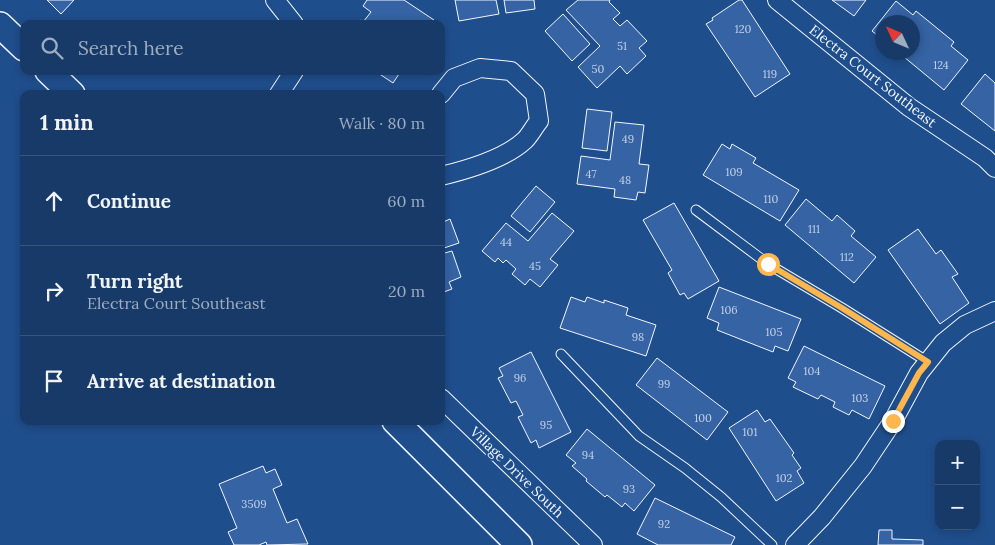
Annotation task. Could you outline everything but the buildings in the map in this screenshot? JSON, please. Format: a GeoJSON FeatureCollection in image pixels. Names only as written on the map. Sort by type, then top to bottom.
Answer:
{"type":"FeatureCollection","features":[{"type":"Feature","properties":{"kind":"street"},"geometry":{"type":"LineString","coordinates":[[276,0],[291,20]]}},
{"type":"Feature","properties":{"kind":"street","name":"Electra Court Southeast"},"geometry":{"type":"LineString","coordinates":[[777,0],[909,107],[985,158],[995,168]]}},
{"type":"Feature","properties":{"kind":"street"},"geometry":{"type":"LineString","coordinates":[[0,25],[20,44]]}},
{"type":"Feature","properties":{"kind":"street"},"geometry":{"type":"LineString","coordinates":[[444,90],[454,78],[480,68],[511,71],[535,94],[538,121],[525,140],[498,157],[466,170],[445,175]]}},
{"type":"Feature","properties":{"kind":"street"},"geometry":{"type":"LineString","coordinates":[[52,75],[68,90]]}},
{"type":"Feature","properties":{"kind":"street"},"geometry":{"type":"LineString","coordinates":[[282,90],[291,75]]}},
{"type":"Feature","properties":{"kind":"street"},"geometry":{"type":"LineString","coordinates":[[795,545],[822,517],[863,466],[893,421],[919,373],[943,344],[965,325],[995,311]]}},
{"type":"Feature","properties":{"kind":"street","name":"Village Drive South"},"geometry":{"type":"LineString","coordinates":[[445,402],[593,545]]}},
{"type":"Feature","properties":{"kind":"street"},"geometry":{"type":"LineString","coordinates":[[399,425],[519,545]]}},
{"type":"Feature","properties":{"kind":"lane"},"geometry":{"type":"LineString","coordinates":[[696,210],[768,264],[928,362]]}},
{"type":"Feature","properties":{"kind":"lane"},"geometry":{"type":"LineString","coordinates":[[560,354],[639,436],[721,497],[772,545]]}},
{"type":"Feature","properties":{"kind":"route"},"geometry":{"type":"LineString","coordinates":[[768,264],[928,362],[919,373],[893,421]]}}]}
